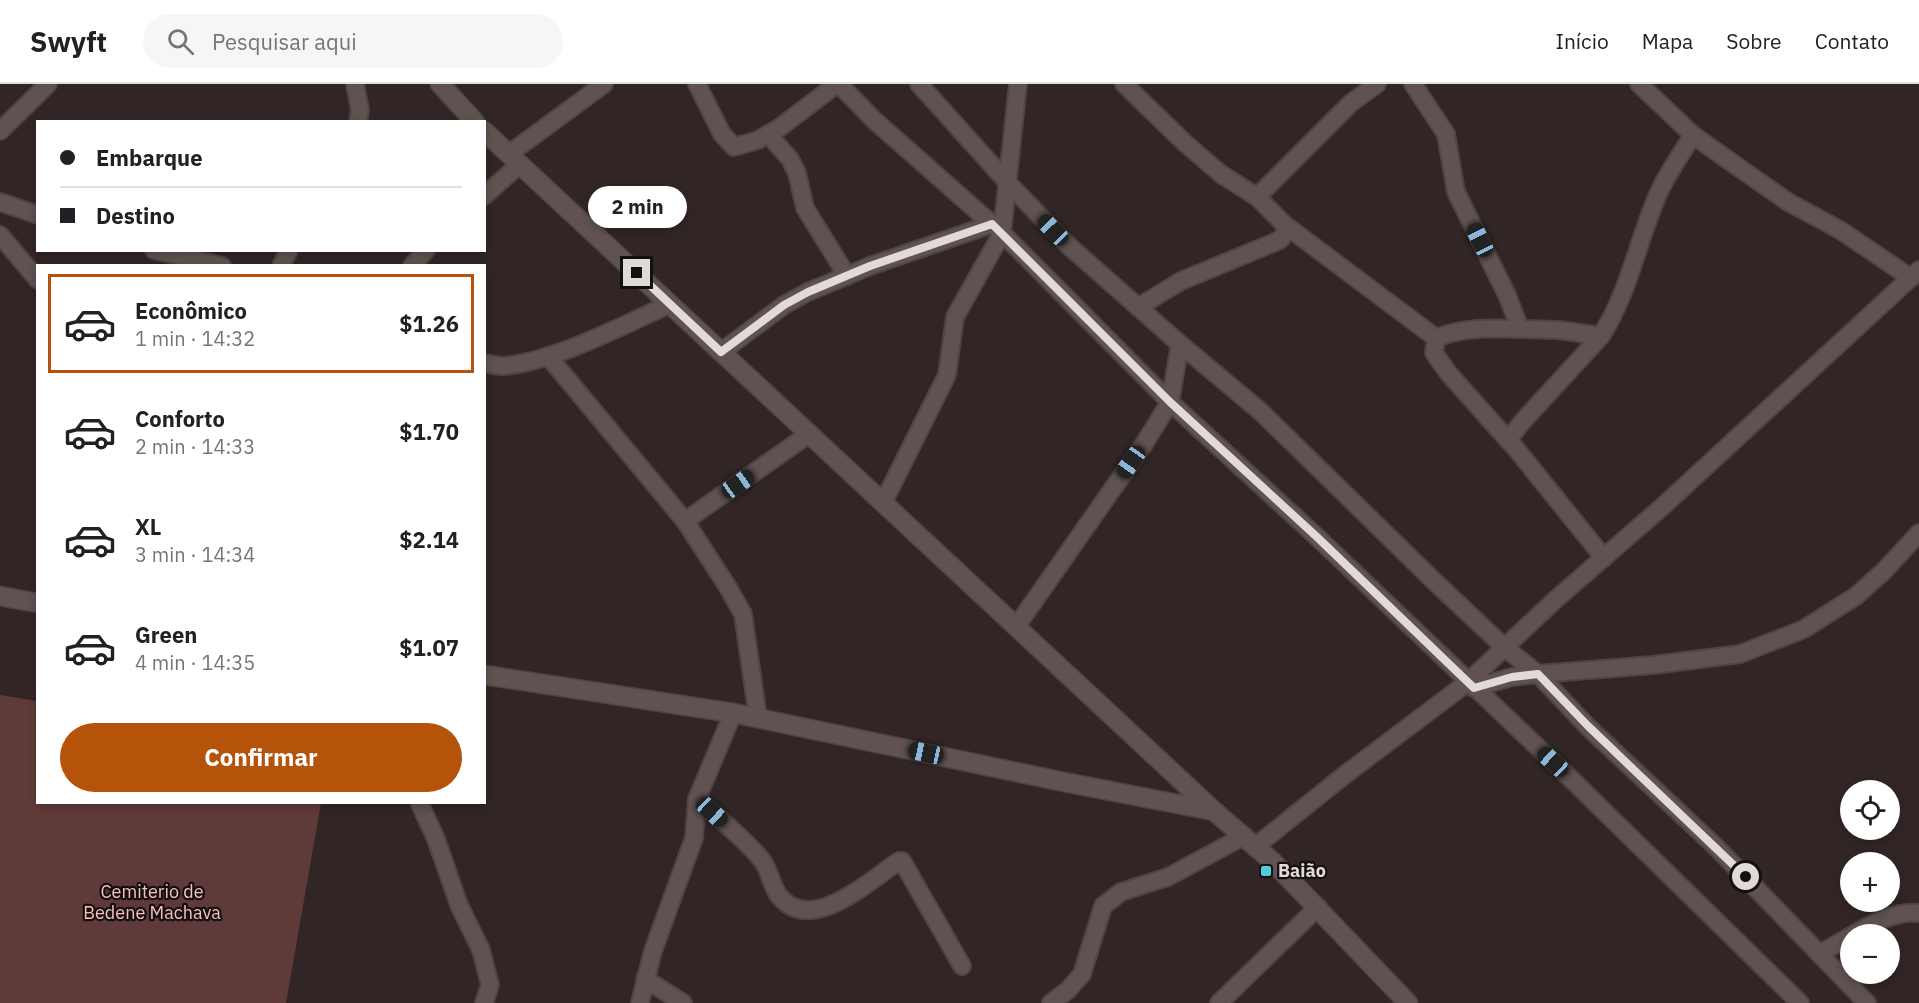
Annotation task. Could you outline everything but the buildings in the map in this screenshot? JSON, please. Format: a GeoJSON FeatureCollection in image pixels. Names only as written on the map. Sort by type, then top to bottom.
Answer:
{"type":"FeatureCollection","features":[{"type":"Feature","properties":{"kind":"main road"},"geometry":{"type":"LineString","coordinates":[[440,84],[474,120]]}},
{"type":"Feature","properties":{"kind":"main road"},"geometry":{"type":"LineString","coordinates":[[486,133],[1214,811],[1250,841],[1318,907],[1408,1003]]}},
{"type":"Feature","properties":{"kind":"main road"},"geometry":{"type":"LineString","coordinates":[[0,596],[36,603]]}},
{"type":"Feature","properties":{"kind":"main road"},"geometry":{"type":"LineString","coordinates":[[486,675],[733,713],[1214,811]]}},
{"type":"Feature","properties":{"kind":"street"},"geometry":{"type":"LineString","coordinates":[[0,131],[48,84]]}},
{"type":"Feature","properties":{"kind":"street"},"geometry":{"type":"LineString","coordinates":[[355,84],[360,110],[358,120]]}},
{"type":"Feature","properties":{"kind":"street"},"geometry":{"type":"LineString","coordinates":[[486,194],[514,159],[604,84]]}},
{"type":"Feature","properties":{"kind":"street"},"geometry":{"type":"LineString","coordinates":[[697,84],[722,134],[734,147],[758,140],[768,134],[838,84],[874,120],[997,229],[1170,402],[1317,537],[1669,873],[1800,1003]]}},
{"type":"Feature","properties":{"kind":"street"},"geometry":{"type":"LineString","coordinates":[[919,84],[1008,183],[1069,246],[1180,345],[1260,411],[1504,647],[1538,674],[1588,726],[1715,846],[1867,1003]]}},
{"type":"Feature","properties":{"kind":"street"},"geometry":{"type":"LineString","coordinates":[[884,503],[947,375],[955,317],[997,229],[1008,183],[1018,84]]}},
{"type":"Feature","properties":{"kind":"street"},"geometry":{"type":"LineString","coordinates":[[1124,84],[1186,144],[1221,174],[1257,197],[1285,225],[1437,338]]}},
{"type":"Feature","properties":{"kind":"street"},"geometry":{"type":"LineString","coordinates":[[1257,197],[1351,103],[1377,84]]}},
{"type":"Feature","properties":{"kind":"street"},"geometry":{"type":"LineString","coordinates":[[1413,84],[1446,134],[1456,192],[1507,294],[1520,329]]}},
{"type":"Feature","properties":{"kind":"street"},"geometry":{"type":"LineString","coordinates":[[1051,1003],[1068,990],[1082,974],[1103,906],[1121,892],[1168,877],[1250,841],[1471,685],[1504,647],[1704,470],[1915,274],[1788,202],[1693,135],[1639,84]]}},
{"type":"Feature","properties":{"kind":"street"},"geometry":{"type":"LineString","coordinates":[[768,134],[790,159],[797,172],[805,207],[847,276]]}},
{"type":"Feature","properties":{"kind":"street"},"geometry":{"type":"LineString","coordinates":[[1508,440],[1601,336],[1623,290],[1660,190],[1693,135]]}},
{"type":"Feature","properties":{"kind":"street"},"geometry":{"type":"LineString","coordinates":[[0,202],[36,214]]}},
{"type":"Feature","properties":{"kind":"street"},"geometry":{"type":"LineString","coordinates":[[1138,307],[1181,281],[1280,240],[1285,233],[1285,225]]}},
{"type":"Feature","properties":{"kind":"street"},"geometry":{"type":"LineString","coordinates":[[721,352],[784,305],[808,292],[847,276],[997,229]]}},
{"type":"Feature","properties":{"kind":"street"},"geometry":{"type":"LineString","coordinates":[[0,235],[36,278]]}},
{"type":"Feature","properties":{"kind":"street"},"geometry":{"type":"LineString","coordinates":[[162,252],[214,264]]}},
{"type":"Feature","properties":{"kind":"street"},"geometry":{"type":"LineString","coordinates":[[414,264],[424,252]]}},
{"type":"Feature","properties":{"kind":"street"},"geometry":{"type":"LineString","coordinates":[[486,363],[502,366],[548,356],[670,304]]}},
{"type":"Feature","properties":{"kind":"street"},"geometry":{"type":"LineString","coordinates":[[1437,338],[1475,328],[1558,330],[1601,336]]}},
{"type":"Feature","properties":{"kind":"street"},"geometry":{"type":"LineString","coordinates":[[1437,338],[1434,352],[1449,374],[1508,440],[1604,558]]}},
{"type":"Feature","properties":{"kind":"street"},"geometry":{"type":"LineString","coordinates":[[1016,627],[1144,444],[1170,402],[1180,345]]}},
{"type":"Feature","properties":{"kind":"street"},"geometry":{"type":"LineString","coordinates":[[548,356],[685,521],[729,589],[743,614],[758,718]]}},
{"type":"Feature","properties":{"kind":"street"},"geometry":{"type":"LineString","coordinates":[[685,521],[809,434]]}},
{"type":"Feature","properties":{"kind":"street"},"geometry":{"type":"LineString","coordinates":[[1471,685],[1538,674],[1653,665],[1740,654],[1804,629],[1856,596],[1884,571],[1919,533]]}},
{"type":"Feature","properties":{"kind":"street"},"geometry":{"type":"LineString","coordinates":[[640,1003],[653,951],[694,838],[697,799],[733,713]]}},
{"type":"Feature","properties":{"kind":"street"},"geometry":{"type":"LineString","coordinates":[[697,799],[762,860],[778,894],[785,902],[803,910],[825,909],[902,861],[962,966]]}},
{"type":"Feature","properties":{"kind":"street"},"geometry":{"type":"LineString","coordinates":[[419,804],[436,839],[459,905],[482,950],[490,984],[484,1003]]}},
{"type":"Feature","properties":{"kind":"street"},"geometry":{"type":"LineString","coordinates":[[1219,1003],[1318,907]]}},
{"type":"Feature","properties":{"kind":"street"},"geometry":{"type":"LineString","coordinates":[[1876,924],[1896,915],[1910,912],[1919,914]]}},
{"type":"Feature","properties":{"kind":"street"},"geometry":{"type":"LineString","coordinates":[[1821,954],[1840,942]]}},
{"type":"Feature","properties":{"kind":"street"},"geometry":{"type":"LineString","coordinates":[[645,980],[683,1003]]}},
{"type":"Feature","properties":{"kind":"green space","name":"Cemiterio de Bedene Machava"},"geometry":{"type":"Polygon","coordinates":[[[0,695],[36,701],[36,804],[321,804],[286,1003],[0,1003],[0,695]]]}},
{"type":"Feature","properties":{"kind":"place","name":"Baião"},"geometry":{"type":"Point","coordinates":[1266,871]}},
{"type":"Feature","properties":{"kind":"route"},"geometry":{"type":"LineString","coordinates":[[637,273],[721,352],[784,305],[808,292],[870,266],[992,224],[1170,402],[1317,537],[1474,688],[1492,681],[1538,674],[1630,767],[1746,877]]}}]}
